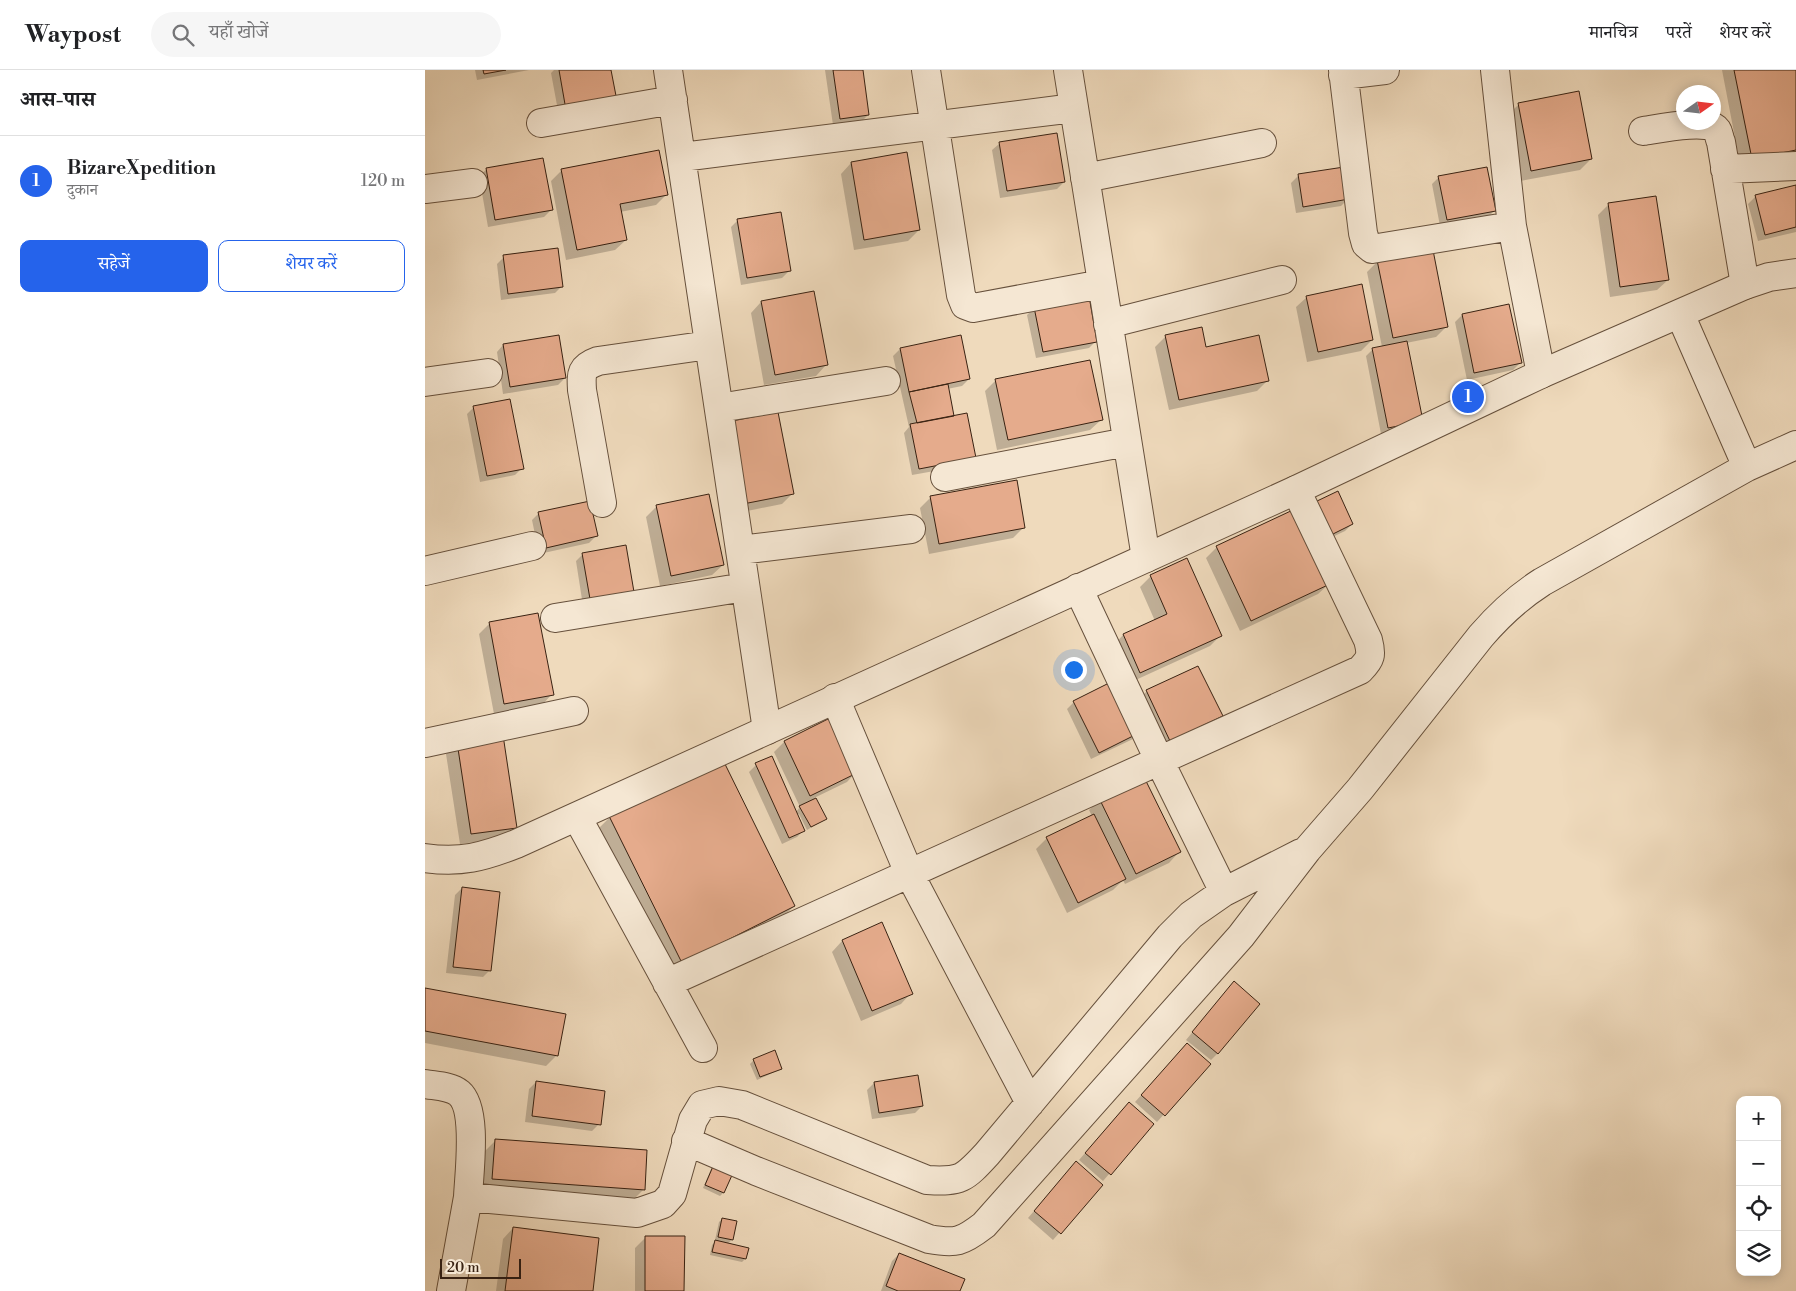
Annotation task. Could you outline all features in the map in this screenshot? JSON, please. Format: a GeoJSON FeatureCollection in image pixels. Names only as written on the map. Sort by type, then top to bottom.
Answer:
{"type":"FeatureCollection","features":[{"type":"Feature","properties":{"kind":"street"},"geometry":{"type":"LineString","coordinates":[[668,70],[767,730]]}},
{"type":"Feature","properties":{"kind":"street"},"geometry":{"type":"LineString","coordinates":[[926,70],[961,295],[965,305],[973,308],[1102,284]]}},
{"type":"Feature","properties":{"kind":"street"},"geometry":{"type":"LineString","coordinates":[[1068,70],[1146,558]]}},
{"type":"Feature","properties":{"kind":"street"},"geometry":{"type":"LineString","coordinates":[[1385,70],[1343,72],[1363,233],[1367,244],[1372,249],[1512,226]]}},
{"type":"Feature","properties":{"kind":"street"},"geometry":{"type":"LineString","coordinates":[[1495,70],[1512,226],[1541,374]]}},
{"type":"Feature","properties":{"kind":"street"},"geometry":{"type":"LineString","coordinates":[[541,123],[673,100]]}},
{"type":"Feature","properties":{"kind":"street"},"geometry":{"type":"LineString","coordinates":[[681,157],[1074,108]]}},
{"type":"Feature","properties":{"kind":"street"},"geometry":{"type":"LineString","coordinates":[[1643,131],[1697,124],[1709,124],[1717,129],[1721,142],[1745,284]]}},
{"type":"Feature","properties":{"kind":"street"},"geometry":{"type":"LineString","coordinates":[[1085,178],[1262,143]]}},
{"type":"Feature","properties":{"kind":"street"},"geometry":{"type":"LineString","coordinates":[[1725,169],[1796,166]]}},
{"type":"Feature","properties":{"kind":"street"},"geometry":{"type":"LineString","coordinates":[[425,189],[473,184]]}},
{"type":"Feature","properties":{"kind":"street"},"geometry":{"type":"LineString","coordinates":[[425,858],[463,860],[491,854],[577,817],[835,698],[1296,490],[1541,374],[1745,284],[1769,277],[1796,273]]}},
{"type":"Feature","properties":{"kind":"street"},"geometry":{"type":"LineString","coordinates":[[1109,324],[1281,280]]}},
{"type":"Feature","properties":{"kind":"street"},"geometry":{"type":"LineString","coordinates":[[1680,314],[1747,467]]}},
{"type":"Feature","properties":{"kind":"street"},"geometry":{"type":"LineString","coordinates":[[602,503],[581,375],[588,365],[598,361],[709,344]]}},
{"type":"Feature","properties":{"kind":"street"},"geometry":{"type":"LineString","coordinates":[[425,382],[489,373]]}},
{"type":"Feature","properties":{"kind":"street"},"geometry":{"type":"LineString","coordinates":[[719,408],[886,381]]}},
{"type":"Feature","properties":{"kind":"street"},"geometry":{"type":"LineString","coordinates":[[945,477],[1127,442]]}},
{"type":"Feature","properties":{"kind":"street"},"geometry":{"type":"LineString","coordinates":[[687,1142],[756,1171],[929,1238],[948,1243],[968,1237],[984,1225],[1241,936],[1307,850],[1355,796],[1481,636],[1504,611],[1522,594],[1747,467],[1796,445]]}},
{"type":"Feature","properties":{"kind":"street"},"geometry":{"type":"LineString","coordinates":[[667,983],[909,872],[1360,670],[1368,663],[1371,652],[1368,640],[1296,490]]}},
{"type":"Feature","properties":{"kind":"street"},"geometry":{"type":"LineString","coordinates":[[740,550],[911,528]]}},
{"type":"Feature","properties":{"kind":"street"},"geometry":{"type":"LineString","coordinates":[[425,571],[532,546]]}},
{"type":"Feature","properties":{"kind":"street"},"geometry":{"type":"LineString","coordinates":[[555,618],[745,587]]}},
{"type":"Feature","properties":{"kind":"street"},"geometry":{"type":"LineString","coordinates":[[1078,588],[1224,892]]}},
{"type":"Feature","properties":{"kind":"street"},"geometry":{"type":"LineString","coordinates":[[835,698],[909,872],[1030,1102]]}},
{"type":"Feature","properties":{"kind":"street"},"geometry":{"type":"LineString","coordinates":[[425,743],[575,711]]}},
{"type":"Feature","properties":{"kind":"street"},"geometry":{"type":"LineString","coordinates":[[577,817],[703,1048]]}},
{"type":"Feature","properties":{"kind":"street"},"geometry":{"type":"LineString","coordinates":[[468,1197],[637,1213],[651,1210],[663,1204],[672,1194],[693,1120],[702,1105],[719,1101],[742,1105],[927,1180],[951,1181],[969,1173],[1170,936],[1191,915],[1224,892],[1307,850]]}},
{"type":"Feature","properties":{"kind":"street"},"geometry":{"type":"LineString","coordinates":[[425,1084],[447,1088],[459,1093],[467,1104],[471,1121],[468,1197],[451,1291]]}},
{"type":"Feature","properties":{"kind":"building"},"geometry":{"type":"Polygon","coordinates":[[[483,70],[506,70],[484,74],[483,70]]]}},
{"type":"Feature","properties":{"kind":"building"},"geometry":{"type":"Polygon","coordinates":[[[559,70],[611,70],[617,101],[566,110],[559,70]]]}},
{"type":"Feature","properties":{"kind":"building"},"geometry":{"type":"Polygon","coordinates":[[[833,70],[863,70],[869,115],[840,119],[833,70]]]}},
{"type":"Feature","properties":{"kind":"building"},"geometry":{"type":"Polygon","coordinates":[[[1734,70],[1796,70],[1796,150],[1752,159],[1734,70]]]}},
{"type":"Feature","properties":{"kind":"building"},"geometry":{"type":"Polygon","coordinates":[[[1579,91],[1592,159],[1531,171],[1518,103],[1579,91]]]}},
{"type":"Feature","properties":{"kind":"building"},"geometry":{"type":"Polygon","coordinates":[[[1057,133],[1065,182],[1007,191],[999,142],[1057,133]]]}},
{"type":"Feature","properties":{"kind":"building"},"geometry":{"type":"Polygon","coordinates":[[[659,150],[668,195],[620,204],[627,240],[577,250],[561,169],[659,150]]]}},
{"type":"Feature","properties":{"kind":"building"},"geometry":{"type":"Polygon","coordinates":[[[907,152],[920,230],[864,240],[851,162],[907,152]]]}},
{"type":"Feature","properties":{"kind":"building"},"geometry":{"type":"Polygon","coordinates":[[[543,158],[553,210],[495,220],[486,168],[543,158]]]}},
{"type":"Feature","properties":{"kind":"building"},"geometry":{"type":"Polygon","coordinates":[[[1344,167],[1349,199],[1303,207],[1298,174],[1344,167]]]}},
{"type":"Feature","properties":{"kind":"building"},"geometry":{"type":"Polygon","coordinates":[[[1487,167],[1496,211],[1447,220],[1438,176],[1487,167]]]}},
{"type":"Feature","properties":{"kind":"building"},"geometry":{"type":"Polygon","coordinates":[[[1796,185],[1796,227],[1765,235],[1755,195],[1796,185]]]}},
{"type":"Feature","properties":{"kind":"building"},"geometry":{"type":"Polygon","coordinates":[[[1656,196],[1669,280],[1620,287],[1608,203],[1656,196]]]}},
{"type":"Feature","properties":{"kind":"building"},"geometry":{"type":"Polygon","coordinates":[[[781,212],[791,271],[747,278],[737,219],[781,212]]]}},
{"type":"Feature","properties":{"kind":"building"},"geometry":{"type":"Polygon","coordinates":[[[558,248],[563,287],[508,294],[503,255],[558,248]]]}},
{"type":"Feature","properties":{"kind":"building"},"geometry":{"type":"Polygon","coordinates":[[[1433,250],[1448,327],[1393,338],[1377,260],[1433,250]]]}},
{"type":"Feature","properties":{"kind":"building"},"geometry":{"type":"Polygon","coordinates":[[[1362,284],[1373,340],[1318,352],[1306,296],[1362,284]]]}},
{"type":"Feature","properties":{"kind":"building"},"geometry":{"type":"Polygon","coordinates":[[[814,291],[828,365],[775,375],[761,301],[814,291]]]}},
{"type":"Feature","properties":{"kind":"building"},"geometry":{"type":"Polygon","coordinates":[[[1089,296],[1097,342],[1043,352],[1034,307],[1089,296]]]}},
{"type":"Feature","properties":{"kind":"building"},"geometry":{"type":"Polygon","coordinates":[[[1509,304],[1522,363],[1474,373],[1462,314],[1509,304]]]}},
{"type":"Feature","properties":{"kind":"building"},"geometry":{"type":"Polygon","coordinates":[[[1202,327],[1206,347],[1259,335],[1269,381],[1179,400],[1165,335],[1202,327]]]}},
{"type":"Feature","properties":{"kind":"building"},"geometry":{"type":"Polygon","coordinates":[[[559,335],[566,378],[510,387],[503,344],[559,335]]]}},
{"type":"Feature","properties":{"kind":"building"},"geometry":{"type":"Polygon","coordinates":[[[961,335],[970,379],[909,392],[900,348],[961,335]]]}},
{"type":"Feature","properties":{"kind":"building"},"geometry":{"type":"Polygon","coordinates":[[[1407,341],[1423,421],[1388,428],[1372,348],[1407,341]]]}},
{"type":"Feature","properties":{"kind":"building"},"geometry":{"type":"Polygon","coordinates":[[[1090,360],[1103,420],[1008,440],[995,379],[1090,360]]]}},
{"type":"Feature","properties":{"kind":"building"},"geometry":{"type":"Polygon","coordinates":[[[948,384],[954,416],[917,423],[909,392],[948,384]]]}},
{"type":"Feature","properties":{"kind":"building"},"geometry":{"type":"Polygon","coordinates":[[[510,399],[524,469],[487,476],[473,406],[510,399]]]}},
{"type":"Feature","properties":{"kind":"building"},"geometry":{"type":"Polygon","coordinates":[[[778,412],[794,494],[743,504],[727,422],[778,412]]]}},
{"type":"Feature","properties":{"kind":"building"},"geometry":{"type":"Polygon","coordinates":[[[967,413],[976,458],[919,469],[910,424],[967,413]]]}},
{"type":"Feature","properties":{"kind":"building"},"geometry":{"type":"Polygon","coordinates":[[[1017,480],[1025,528],[939,544],[930,496],[1017,480]]]}},
{"type":"Feature","properties":{"kind":"building"},"geometry":{"type":"Polygon","coordinates":[[[1338,491],[1353,524],[1331,535],[1315,502],[1338,491]]]}},
{"type":"Feature","properties":{"kind":"building"},"geometry":{"type":"Polygon","coordinates":[[[709,494],[724,565],[671,576],[656,505],[709,494]]]}},
{"type":"Feature","properties":{"kind":"building"},"geometry":{"type":"Polygon","coordinates":[[[590,501],[598,536],[546,548],[538,512],[590,501]]]}},
{"type":"Feature","properties":{"kind":"building"},"geometry":{"type":"Polygon","coordinates":[[[1295,509],[1330,584],[1251,621],[1216,546],[1295,509]]]}},
{"type":"Feature","properties":{"kind":"building"},"geometry":{"type":"Polygon","coordinates":[[[626,545],[634,592],[590,599],[582,553],[626,545]]]}},
{"type":"Feature","properties":{"kind":"building"},"geometry":{"type":"Polygon","coordinates":[[[1187,558],[1222,636],[1140,673],[1123,634],[1167,614],[1150,575],[1187,558]]]}},
{"type":"Feature","properties":{"kind":"building"},"geometry":{"type":"Polygon","coordinates":[[[538,613],[554,695],[504,704],[489,622],[538,613]]]}},
{"type":"Feature","properties":{"kind":"building"},"geometry":{"type":"Polygon","coordinates":[[[1198,666],[1223,716],[1170,741],[1146,690],[1198,666]]]}},
{"type":"Feature","properties":{"kind":"building"},"geometry":{"type":"Polygon","coordinates":[[[1115,680],[1141,732],[1099,753],[1073,701],[1115,680]]]}},
{"type":"Feature","properties":{"kind":"building"},"geometry":{"type":"Polygon","coordinates":[[[832,717],[859,772],[810,796],[784,741],[832,717]]]}},
{"type":"Feature","properties":{"kind":"building"},"geometry":{"type":"Polygon","coordinates":[[[503,735],[517,828],[471,834],[457,742],[503,735]]]}},
{"type":"Feature","properties":{"kind":"building"},"geometry":{"type":"Polygon","coordinates":[[[772,756],[805,831],[789,838],[755,763],[772,756]]]}},
{"type":"Feature","properties":{"kind":"building"},"geometry":{"type":"Polygon","coordinates":[[[723,760],[795,906],[682,963],[609,816],[723,760]]]}},
{"type":"Feature","properties":{"kind":"building"},"geometry":{"type":"Polygon","coordinates":[[[1144,777],[1181,852],[1136,874],[1099,798],[1144,777]]]}},
{"type":"Feature","properties":{"kind":"building"},"geometry":{"type":"Polygon","coordinates":[[[816,798],[827,819],[811,827],[799,806],[816,798]]]}},
{"type":"Feature","properties":{"kind":"building"},"geometry":{"type":"Polygon","coordinates":[[[1094,814],[1126,879],[1078,903],[1046,837],[1094,814]]]}},
{"type":"Feature","properties":{"kind":"building"},"geometry":{"type":"Polygon","coordinates":[[[462,887],[500,892],[491,971],[453,967],[462,887]]]}},
{"type":"Feature","properties":{"kind":"building"},"geometry":{"type":"Polygon","coordinates":[[[882,922],[913,994],[872,1011],[842,940],[882,922]]]}},
{"type":"Feature","properties":{"kind":"building"},"geometry":{"type":"Polygon","coordinates":[[[1234,981],[1260,1004],[1218,1054],[1192,1032],[1234,981]]]}},
{"type":"Feature","properties":{"kind":"building"},"geometry":{"type":"Polygon","coordinates":[[[425,988],[566,1014],[558,1056],[425,1031],[425,988]]]}},
{"type":"Feature","properties":{"kind":"building"},"geometry":{"type":"Polygon","coordinates":[[[1187,1043],[1211,1064],[1165,1116],[1141,1095],[1187,1043]]]}},
{"type":"Feature","properties":{"kind":"building"},"geometry":{"type":"Polygon","coordinates":[[[775,1050],[782,1069],[760,1077],[753,1059],[775,1050]]]}},
{"type":"Feature","properties":{"kind":"building"},"geometry":{"type":"Polygon","coordinates":[[[918,1075],[923,1106],[879,1113],[874,1082],[918,1075]]]}},
{"type":"Feature","properties":{"kind":"building"},"geometry":{"type":"Polygon","coordinates":[[[536,1081],[605,1091],[601,1125],[532,1116],[536,1081]]]}},
{"type":"Feature","properties":{"kind":"building"},"geometry":{"type":"Polygon","coordinates":[[[1129,1102],[1154,1124],[1111,1175],[1085,1153],[1129,1102]]]}},
{"type":"Feature","properties":{"kind":"building"},"geometry":{"type":"Polygon","coordinates":[[[495,1139],[647,1150],[645,1190],[492,1179],[495,1139]]]}},
{"type":"Feature","properties":{"kind":"building"},"geometry":{"type":"Polygon","coordinates":[[[1076,1161],[1103,1185],[1061,1234],[1034,1211],[1076,1161]]]}},
{"type":"Feature","properties":{"kind":"building"},"geometry":{"type":"Polygon","coordinates":[[[714,1164],[733,1173],[724,1193],[705,1185],[714,1164]]]}},
{"type":"Feature","properties":{"kind":"building"},"geometry":{"type":"Polygon","coordinates":[[[722,1218],[737,1221],[733,1240],[718,1237],[722,1218]]]}},
{"type":"Feature","properties":{"kind":"building"},"geometry":{"type":"Polygon","coordinates":[[[513,1227],[599,1238],[593,1291],[505,1291],[513,1227]]]}},
{"type":"Feature","properties":{"kind":"building"},"geometry":{"type":"Polygon","coordinates":[[[645,1236],[685,1236],[684,1291],[645,1291],[645,1236]]]}},
{"type":"Feature","properties":{"kind":"building"},"geometry":{"type":"Polygon","coordinates":[[[715,1240],[749,1248],[746,1259],[712,1252],[715,1240]]]}},
{"type":"Feature","properties":{"kind":"building"},"geometry":{"type":"Polygon","coordinates":[[[899,1253],[965,1279],[960,1291],[898,1291],[886,1286],[899,1253]]]}},
{"type":"Feature","properties":{"kind":"place","name":"BizareXpedition"},"geometry":{"type":"Point","coordinates":[1468,397]}}]}
